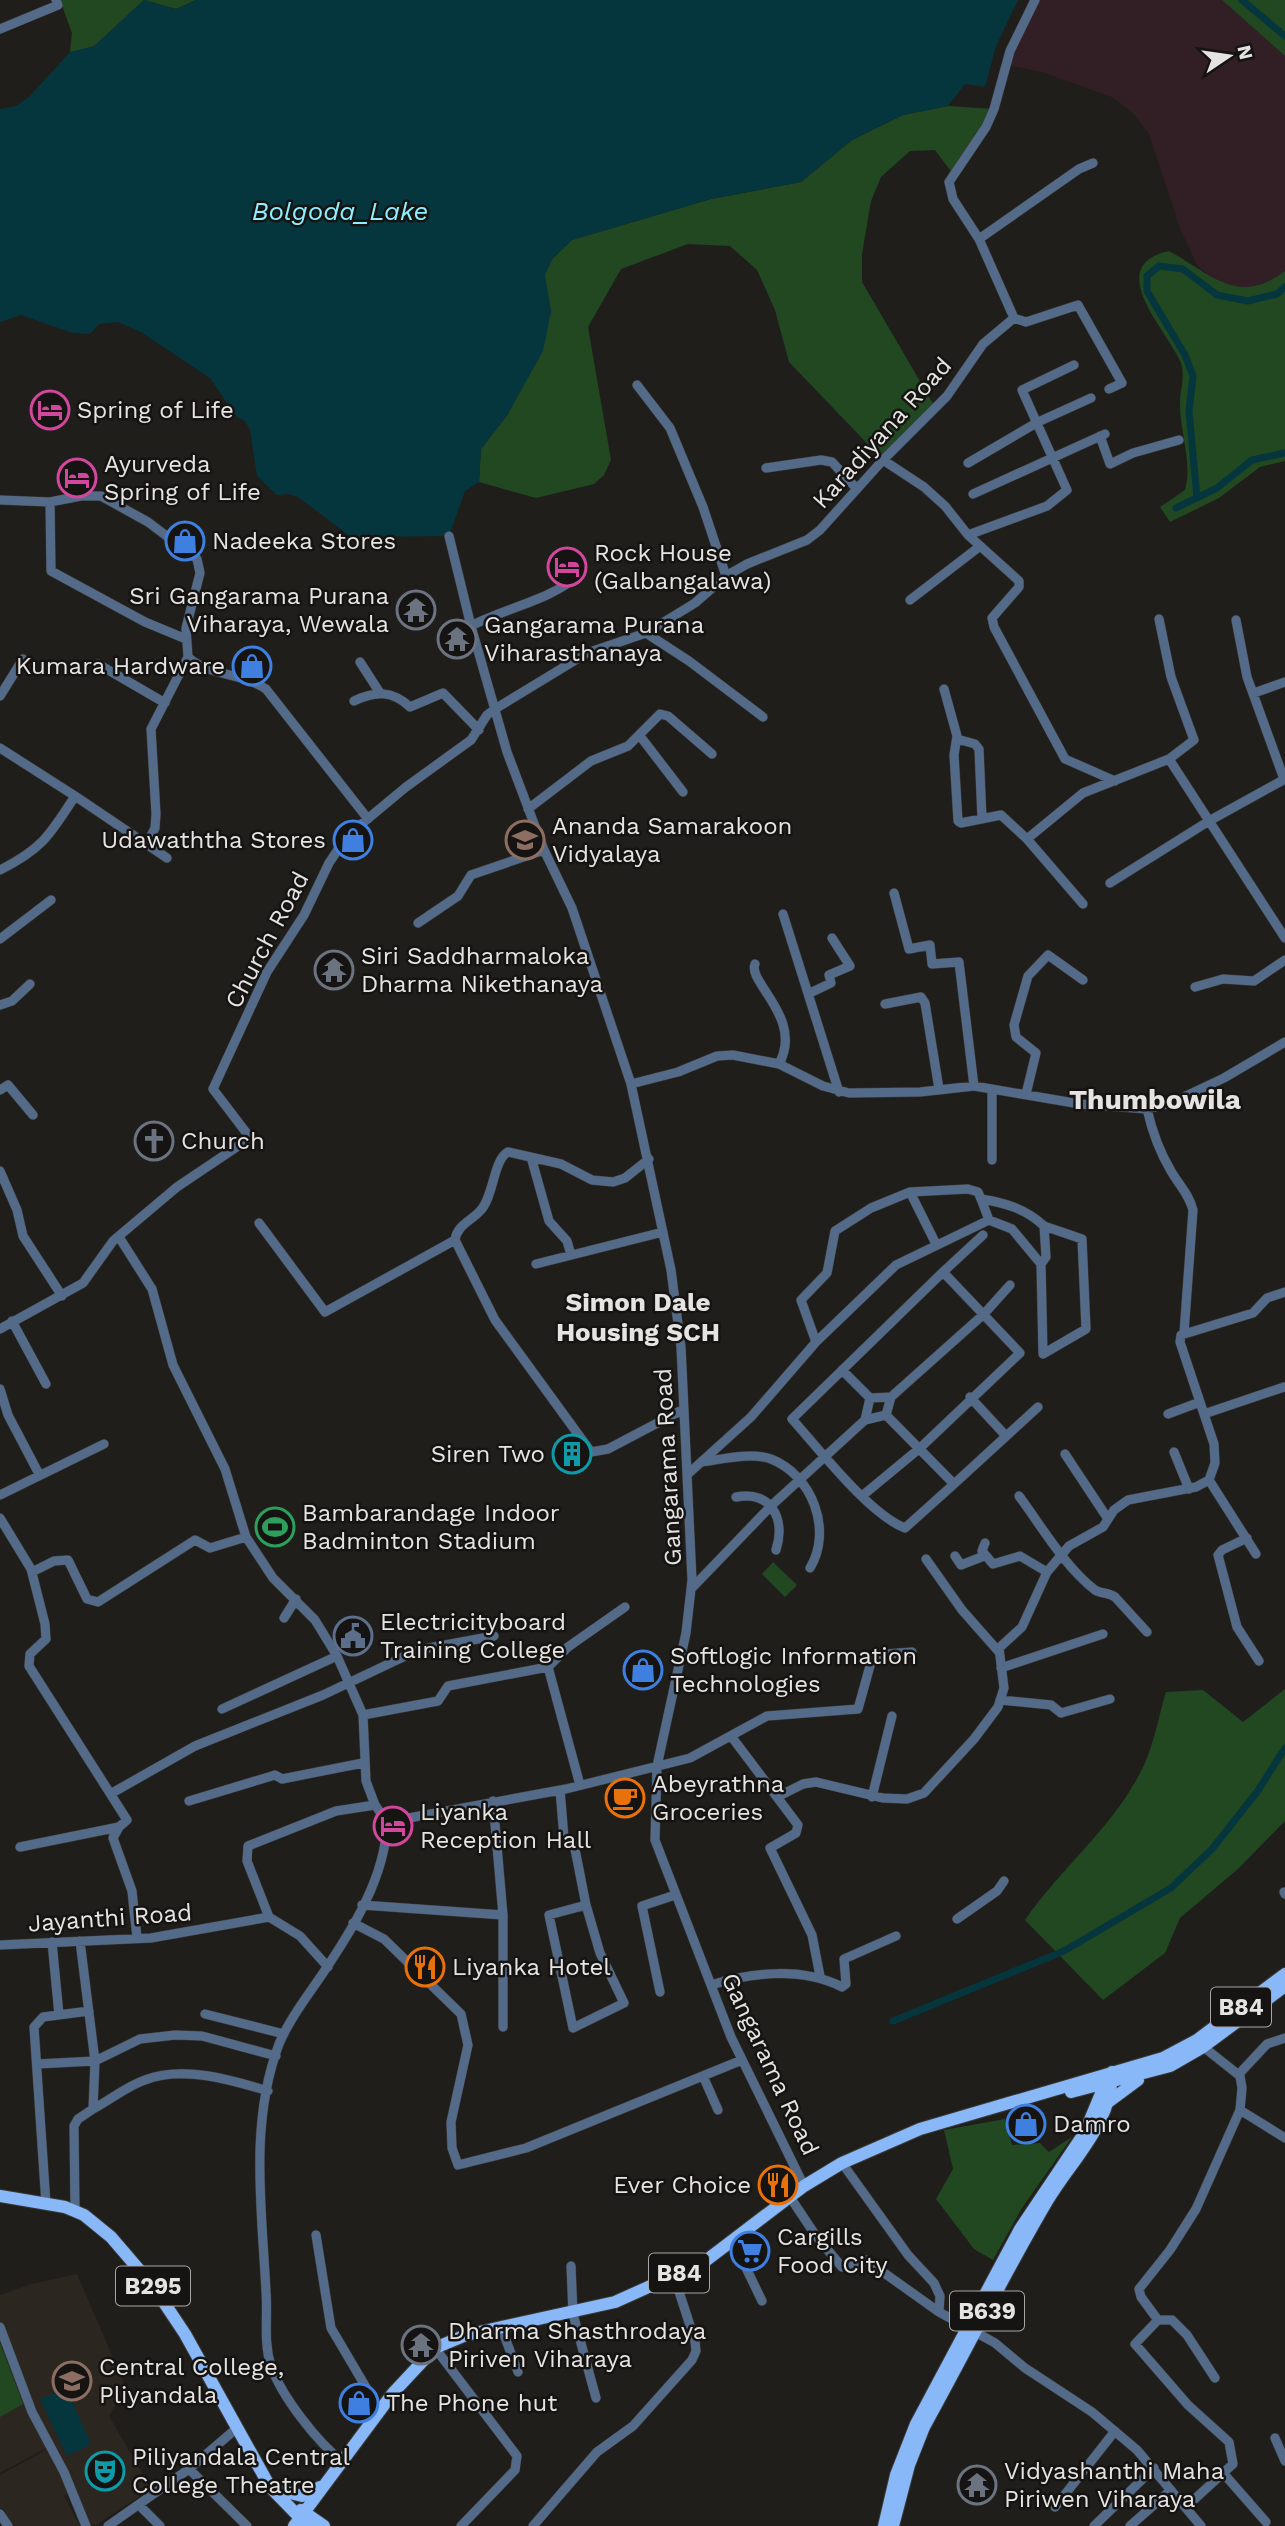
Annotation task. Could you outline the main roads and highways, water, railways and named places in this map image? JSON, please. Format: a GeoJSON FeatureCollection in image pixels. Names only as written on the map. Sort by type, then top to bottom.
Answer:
{"type":"FeatureCollection","features":[{"type":"Feature","properties":{"kind":"main road","name":"B84"},"geometry":{"type":"LineString","coordinates":[[304,2522],[380,2411],[423,2357],[435,2348],[466,2335],[573,2314],[615,2302],[674,2276],[704,2262],[804,2186],[842,2163],[920,2129],[1108,2079],[1144,2076],[1170,2066],[1285,1974]]}},
{"type":"Feature","properties":{"kind":"main road","name":"B84"},"geometry":{"type":"LineString","coordinates":[[1042,2096],[1077,2091],[1200,2043],[1284,1990]]}},
{"type":"Feature","properties":{"kind":"main road"},"geometry":{"type":"LineString","coordinates":[[1107,2103],[1144,2076]]}},
{"type":"Feature","properties":{"kind":"main road","name":"B639"},"geometry":{"type":"LineString","coordinates":[[884,2526],[906,2448],[1048,2200],[1089,2143],[1107,2103],[1108,2079]]}},
{"type":"Feature","properties":{"kind":"main road","name":"B639"},"geometry":{"type":"LineString","coordinates":[[892,2526],[909,2465],[924,2427],[1020,2229],[1094,2115],[1108,2079]]}},
{"type":"Feature","properties":{"kind":"main road"},"geometry":{"type":"LineString","coordinates":[[1077,2091],[1089,2101],[1094,2115]]}},
{"type":"Feature","properties":{"kind":"main road","name":"B295"},"geometry":{"type":"LineString","coordinates":[[0,2196],[75,2211],[103,2228],[153,2286],[200,2358],[270,2487],[304,2522]]}},
{"type":"Feature","properties":{"kind":"main road","name":"B295"},"geometry":{"type":"LineString","coordinates":[[247,2446],[304,2522]]}},
{"type":"Feature","properties":{"kind":"main road","name":"B84"},"geometry":{"type":"LineString","coordinates":[[304,2522],[322,2485],[342,2465]]}},
{"type":"Feature","properties":{"kind":"main road"},"geometry":{"type":"LineString","coordinates":[[282,2491],[302,2496],[322,2485]]}},
{"type":"Feature","properties":{"kind":"main road"},"geometry":{"type":"LineString","coordinates":[[304,2522],[324,2526]]}},
{"type":"Feature","properties":{"kind":"water","name":"Bolgoda_Lake"},"geometry":{"type":"Polygon","coordinates":[[[144,0],[176,9],[196,0],[1018,0],[996,46],[985,87],[965,84],[948,106],[903,115],[852,140],[801,182],[711,199],[572,240],[553,258],[545,275],[551,312],[543,351],[508,414],[481,449],[479,482],[465,491],[449,536],[351,537],[298,497],[277,495],[257,476],[250,430],[245,421],[236,416],[210,378],[141,332],[118,322],[99,324],[90,334],[73,333],[21,315],[0,322],[0,109],[16,106],[29,97],[70,52],[94,46],[144,0]]]}},
{"type":"Feature","properties":{"kind":"water"},"geometry":{"type":"Polygon","coordinates":[[[66,2388],[91,2444],[67,2456],[40,2399],[66,2388]]]}},
{"type":"Feature","properties":{"kind":"waterway"},"geometry":{"type":"LineString","coordinates":[[1242,0],[1285,36]]}},
{"type":"Feature","properties":{"kind":"waterway"},"geometry":{"type":"LineString","coordinates":[[1197,498],[1189,411],[1193,376],[1185,355],[1147,291],[1147,276],[1159,266],[1183,269],[1217,295],[1248,301],[1277,294],[1285,287]]}},
{"type":"Feature","properties":{"kind":"waterway"},"geometry":{"type":"LineString","coordinates":[[1176,508],[1217,488],[1252,460],[1285,453]]}},
{"type":"Feature","properties":{"kind":"waterway"},"geometry":{"type":"LineString","coordinates":[[893,2021],[1064,1951],[1171,1888],[1212,1849],[1257,1792],[1285,1748]]}},
{"type":"Feature","properties":{"kind":"place","name":"Spring of Life"},"geometry":{"type":"Point","coordinates":[50,410]}},
{"type":"Feature","properties":{"kind":"place","name":"Ayurveda Spring of Life"},"geometry":{"type":"Point","coordinates":[77,478]}},
{"type":"Feature","properties":{"kind":"place","name":"Nadeeka Stores"},"geometry":{"type":"Point","coordinates":[185,541]}},
{"type":"Feature","properties":{"kind":"place","name":"Rock House (Galbangalawa)"},"geometry":{"type":"Point","coordinates":[567,567]}},
{"type":"Feature","properties":{"kind":"place","name":"Sri Gangarama Purana Viharaya, Wewala"},"geometry":{"type":"Point","coordinates":[416,610]}},
{"type":"Feature","properties":{"kind":"place","name":"Gangarama Purana Viharasthanaya"},"geometry":{"type":"Point","coordinates":[457,639]}},
{"type":"Feature","properties":{"kind":"place","name":"Kumara Hardware"},"geometry":{"type":"Point","coordinates":[252,666]}},
{"type":"Feature","properties":{"kind":"place","name":"Udawaththa Stores"},"geometry":{"type":"Point","coordinates":[353,840]}},
{"type":"Feature","properties":{"kind":"place","name":"Ananda Samarakoon Vidyalaya"},"geometry":{"type":"Point","coordinates":[525,840]}},
{"type":"Feature","properties":{"kind":"place","name":"Siri Saddharmaloka Dharma Nikethanaya"},"geometry":{"type":"Point","coordinates":[334,970]}},
{"type":"Feature","properties":{"kind":"place","name":"Church"},"geometry":{"type":"Point","coordinates":[154,1141]}},
{"type":"Feature","properties":{"kind":"place","name":"Siren Two"},"geometry":{"type":"Point","coordinates":[572,1454]}},
{"type":"Feature","properties":{"kind":"place","name":"Bambarandage Indoor Badminton Stadium"},"geometry":{"type":"Point","coordinates":[275,1527]}},
{"type":"Feature","properties":{"kind":"place","name":"Electricityboard Training College"},"geometry":{"type":"Point","coordinates":[353,1636]}},
{"type":"Feature","properties":{"kind":"place","name":"Softlogic Information Technologies"},"geometry":{"type":"Point","coordinates":[643,1670]}},
{"type":"Feature","properties":{"kind":"place","name":"Abeyrathna Groceries"},"geometry":{"type":"Point","coordinates":[625,1798]}},
{"type":"Feature","properties":{"kind":"place","name":"Liyanka Reception Hall"},"geometry":{"type":"Point","coordinates":[393,1826]}},
{"type":"Feature","properties":{"kind":"place","name":"Liyanka Hotel"},"geometry":{"type":"Point","coordinates":[425,1967]}},
{"type":"Feature","properties":{"kind":"place","name":"Damro"},"geometry":{"type":"Point","coordinates":[1026,2124]}},
{"type":"Feature","properties":{"kind":"place","name":"Ever Choice"},"geometry":{"type":"Point","coordinates":[778,2185]}},
{"type":"Feature","properties":{"kind":"place","name":"Cargills Food City"},"geometry":{"type":"Point","coordinates":[750,2251]}},
{"type":"Feature","properties":{"kind":"place","name":"Dharma Shasthrodaya Piriven Viharaya"},"geometry":{"type":"Point","coordinates":[421,2345]}},
{"type":"Feature","properties":{"kind":"place","name":"Central College, Pliyandala"},"geometry":{"type":"Point","coordinates":[72,2381]}},
{"type":"Feature","properties":{"kind":"place","name":"The Phone hut"},"geometry":{"type":"Point","coordinates":[359,2403]}},
{"type":"Feature","properties":{"kind":"place","name":"Piliyandala Central College Theatre"},"geometry":{"type":"Point","coordinates":[105,2471]}},
{"type":"Feature","properties":{"kind":"place","name":"Vidyashanthi Maha Piriwen Viharaya"},"geometry":{"type":"Point","coordinates":[977,2485]}},
{"type":"Feature","properties":{"kind":"district","name":"Thumbowila"},"geometry":{"type":"Point","coordinates":[1155,1099]}},
{"type":"Feature","properties":{"kind":"district","name":"Simon Dale Housing SCH"},"geometry":{"type":"Point","coordinates":[638,1317]}}]}
